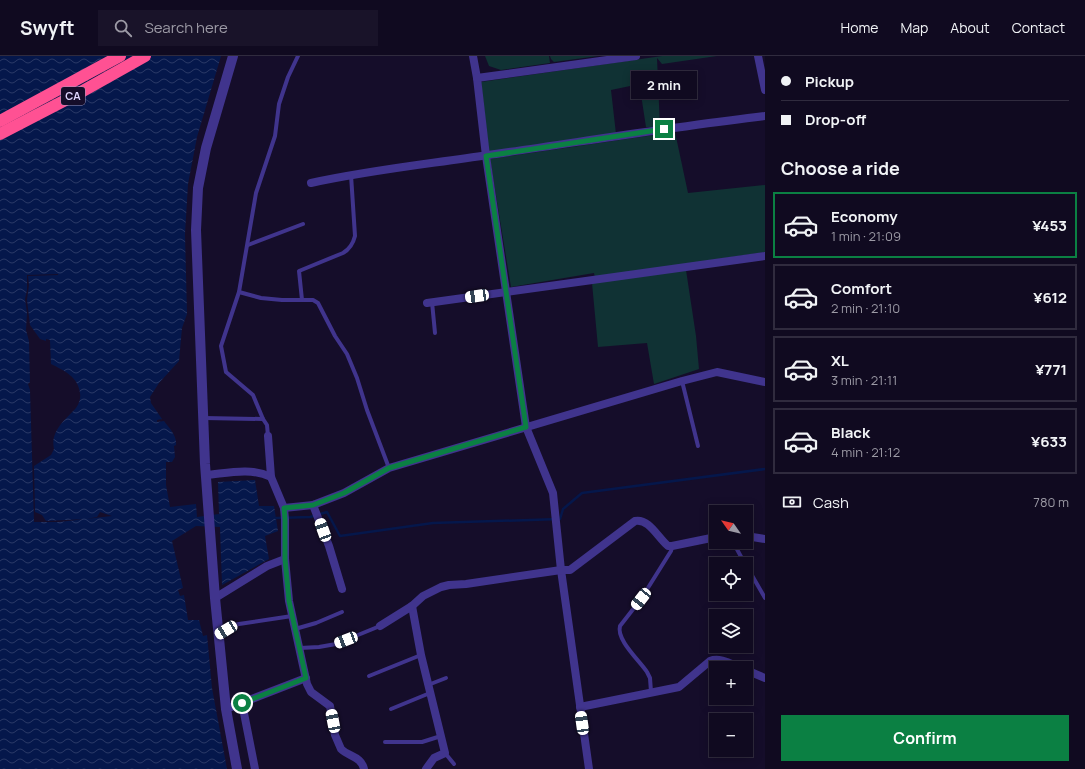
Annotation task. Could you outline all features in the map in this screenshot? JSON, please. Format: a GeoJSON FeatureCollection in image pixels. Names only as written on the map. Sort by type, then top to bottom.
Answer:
{"type":"FeatureCollection","features":[{"type":"Feature","properties":{"kind":"highway","name":"CA"},"geometry":{"type":"LineString","coordinates":[[0,121],[120,56]]}},
{"type":"Feature","properties":{"kind":"highway","name":"CA"},"geometry":{"type":"LineString","coordinates":[[0,134],[81,92],[145,56]]}},
{"type":"Feature","properties":{"kind":"street"},"geometry":{"type":"LineString","coordinates":[[233,56],[206,148],[198,188],[196,230],[206,476],[215,598],[226,709],[237,769]]}},
{"type":"Feature","properties":{"kind":"street"},"geometry":{"type":"LineString","coordinates":[[473,56],[486,156],[526,427],[553,493],[561,570],[589,769]]}},
{"type":"Feature","properties":{"kind":"street"},"geometry":{"type":"LineString","coordinates":[[477,78],[636,56]]}},
{"type":"Feature","properties":{"kind":"street"},"geometry":{"type":"LineString","coordinates":[[758,56],[765,90]]}},
{"type":"Feature","properties":{"kind":"street"},"geometry":{"type":"LineString","coordinates":[[311,183],[351,174],[765,116]]}},
{"type":"Feature","properties":{"kind":"street"},"geometry":{"type":"LineString","coordinates":[[429,302],[765,256]]}},
{"type":"Feature","properties":{"kind":"street"},"geometry":{"type":"LineString","coordinates":[[284,508],[313,505],[344,493],[389,468],[682,381],[717,372],[765,382]]}},
{"type":"Feature","properties":{"kind":"street"},"geometry":{"type":"LineString","coordinates":[[268,436],[271,477],[284,508],[285,559],[292,616],[309,689],[330,706],[335,735],[340,749],[359,759],[364,769]]}},
{"type":"Feature","properties":{"kind":"street"},"geometry":{"type":"LineString","coordinates":[[206,476],[239,471],[252,471],[271,477]]}},
{"type":"Feature","properties":{"kind":"street"},"geometry":{"type":"LineString","coordinates":[[313,505],[329,546],[342,589]]}},
{"type":"Feature","properties":{"kind":"street"},"geometry":{"type":"LineString","coordinates":[[380,626],[412,606],[423,596],[441,587],[573,569],[635,521],[639,520],[647,523],[668,546],[709,538]]}},
{"type":"Feature","properties":{"kind":"street"},"geometry":{"type":"LineString","coordinates":[[753,537],[765,539]]}},
{"type":"Feature","properties":{"kind":"street"},"geometry":{"type":"LineString","coordinates":[[215,598],[267,566],[285,559]]}},
{"type":"Feature","properties":{"kind":"street"},"geometry":{"type":"LineString","coordinates":[[412,606],[421,656],[445,753],[434,758],[426,769]]}},
{"type":"Feature","properties":{"kind":"street"},"geometry":{"type":"LineString","coordinates":[[580,708],[679,688],[710,660],[714,659],[723,661]]}},
{"type":"Feature","properties":{"kind":"street"},"geometry":{"type":"LineString","coordinates":[[753,673],[765,678]]}},
{"type":"Feature","properties":{"kind":"street"},"geometry":{"type":"LineString","coordinates":[[226,709],[306,678]]}},
{"type":"Feature","properties":{"kind":"street"},"geometry":{"type":"LineString","coordinates":[[242,703],[255,769]]}},
{"type":"Feature","properties":{"kind":"lane"},"geometry":{"type":"LineString","coordinates":[[268,436],[267,425],[252,392],[236,382],[226,372],[221,346],[222,339],[239,292],[256,193],[275,136],[281,97],[292,66],[298,56]]}},
{"type":"Feature","properties":{"kind":"lane"},"geometry":{"type":"LineString","coordinates":[[302,300],[298,271],[348,251],[354,242],[355,236],[351,174]]}},
{"type":"Feature","properties":{"kind":"lane"},"geometry":{"type":"LineString","coordinates":[[248,245],[303,224]]}},
{"type":"Feature","properties":{"kind":"lane"},"geometry":{"type":"LineString","coordinates":[[239,292],[261,298],[313,300],[318,303],[335,336],[347,354],[389,468]]}},
{"type":"Feature","properties":{"kind":"lane"},"geometry":{"type":"LineString","coordinates":[[429,302],[435,333]]}},
{"type":"Feature","properties":{"kind":"lane"},"geometry":{"type":"LineString","coordinates":[[682,381],[698,446]]}},
{"type":"Feature","properties":{"kind":"lane"},"geometry":{"type":"LineString","coordinates":[[204,418],[263,419]]}},
{"type":"Feature","properties":{"kind":"lane"},"geometry":{"type":"LineString","coordinates":[[651,693],[648,672],[623,641],[619,629],[671,551],[672,546]]}},
{"type":"Feature","properties":{"kind":"lane"},"geometry":{"type":"LineString","coordinates":[[753,577],[765,598]]}},
{"type":"Feature","properties":{"kind":"lane"},"geometry":{"type":"LineString","coordinates":[[295,629],[316,623],[342,612]]}},
{"type":"Feature","properties":{"kind":"lane"},"geometry":{"type":"LineString","coordinates":[[219,635],[234,625],[292,616]]}},
{"type":"Feature","properties":{"kind":"lane"},"geometry":{"type":"LineString","coordinates":[[300,648],[336,644],[380,626]]}},
{"type":"Feature","properties":{"kind":"lane"},"geometry":{"type":"LineString","coordinates":[[369,676],[421,656]]}},
{"type":"Feature","properties":{"kind":"lane"},"geometry":{"type":"LineString","coordinates":[[391,709],[429,689],[446,678]]}},
{"type":"Feature","properties":{"kind":"lane"},"geometry":{"type":"LineString","coordinates":[[385,742],[422,742],[441,736]]}},
{"type":"Feature","properties":{"kind":"lane"},"geometry":{"type":"LineString","coordinates":[[445,753],[454,764]]}},
{"type":"Feature","properties":{"kind":"green space"},"geometry":{"type":"Polygon","coordinates":[[[485,56],[549,56],[550,63],[501,70],[489,66],[485,56]]]}},
{"type":"Feature","properties":{"kind":"green space"},"geometry":{"type":"Polygon","coordinates":[[[550,56],[598,56],[554,62],[550,56]]]}},
{"type":"Feature","properties":{"kind":"green space"},"geometry":{"type":"Polygon","coordinates":[[[662,56],[717,56],[662,64],[657,58],[660,127],[646,127],[640,88],[635,85],[611,90],[616,134],[489,152],[481,82],[662,56]]]}},
{"type":"Feature","properties":{"kind":"green space"},"geometry":{"type":"Polygon","coordinates":[[[675,132],[688,193],[765,185],[765,252],[595,278],[594,273],[511,287],[490,159],[675,132]]]}},
{"type":"Feature","properties":{"kind":"green space"},"geometry":{"type":"Polygon","coordinates":[[[686,270],[696,336],[699,369],[654,384],[647,343],[598,347],[592,283],[686,270]]]}},
{"type":"Feature","properties":{"kind":"water"},"geometry":{"type":"Polygon","coordinates":[[[0,56],[221,56],[197,137],[188,184],[185,234],[187,314],[182,328],[179,361],[159,383],[150,397],[151,403],[162,419],[157,420],[157,422],[164,421],[172,432],[176,441],[176,445],[174,446],[175,457],[172,462],[166,462],[166,485],[170,507],[196,504],[197,517],[219,514],[218,482],[255,480],[259,506],[274,506],[278,531],[265,536],[269,559],[222,585],[220,527],[196,526],[172,541],[183,588],[178,590],[180,596],[184,595],[188,620],[199,620],[203,636],[207,635],[212,688],[227,769],[0,769],[0,56]],[[58,274],[27,275],[27,290],[25,299],[27,313],[26,330],[29,341],[30,382],[28,384],[30,390],[34,522],[59,522],[85,519],[46,521],[42,515],[35,512],[34,466],[51,455],[54,449],[53,443],[56,431],[77,406],[80,399],[79,387],[74,379],[66,372],[51,364],[50,340],[46,339],[46,341],[40,339],[30,325],[27,300],[29,285],[28,276],[58,274]],[[100,512],[97,517],[87,519],[112,516],[100,512]]]}},
{"type":"Feature","properties":{"kind":"waterway"},"geometry":{"type":"LineString","coordinates":[[276,518],[310,517],[327,512],[340,536],[433,523],[560,519],[563,509],[582,493],[765,469]]}},
{"type":"Feature","properties":{"kind":"route"},"geometry":{"type":"LineString","coordinates":[[242,703],[306,678],[289,601],[285,559],[284,508],[313,505],[344,493],[389,468],[526,427],[486,156],[664,129]]}}]}
